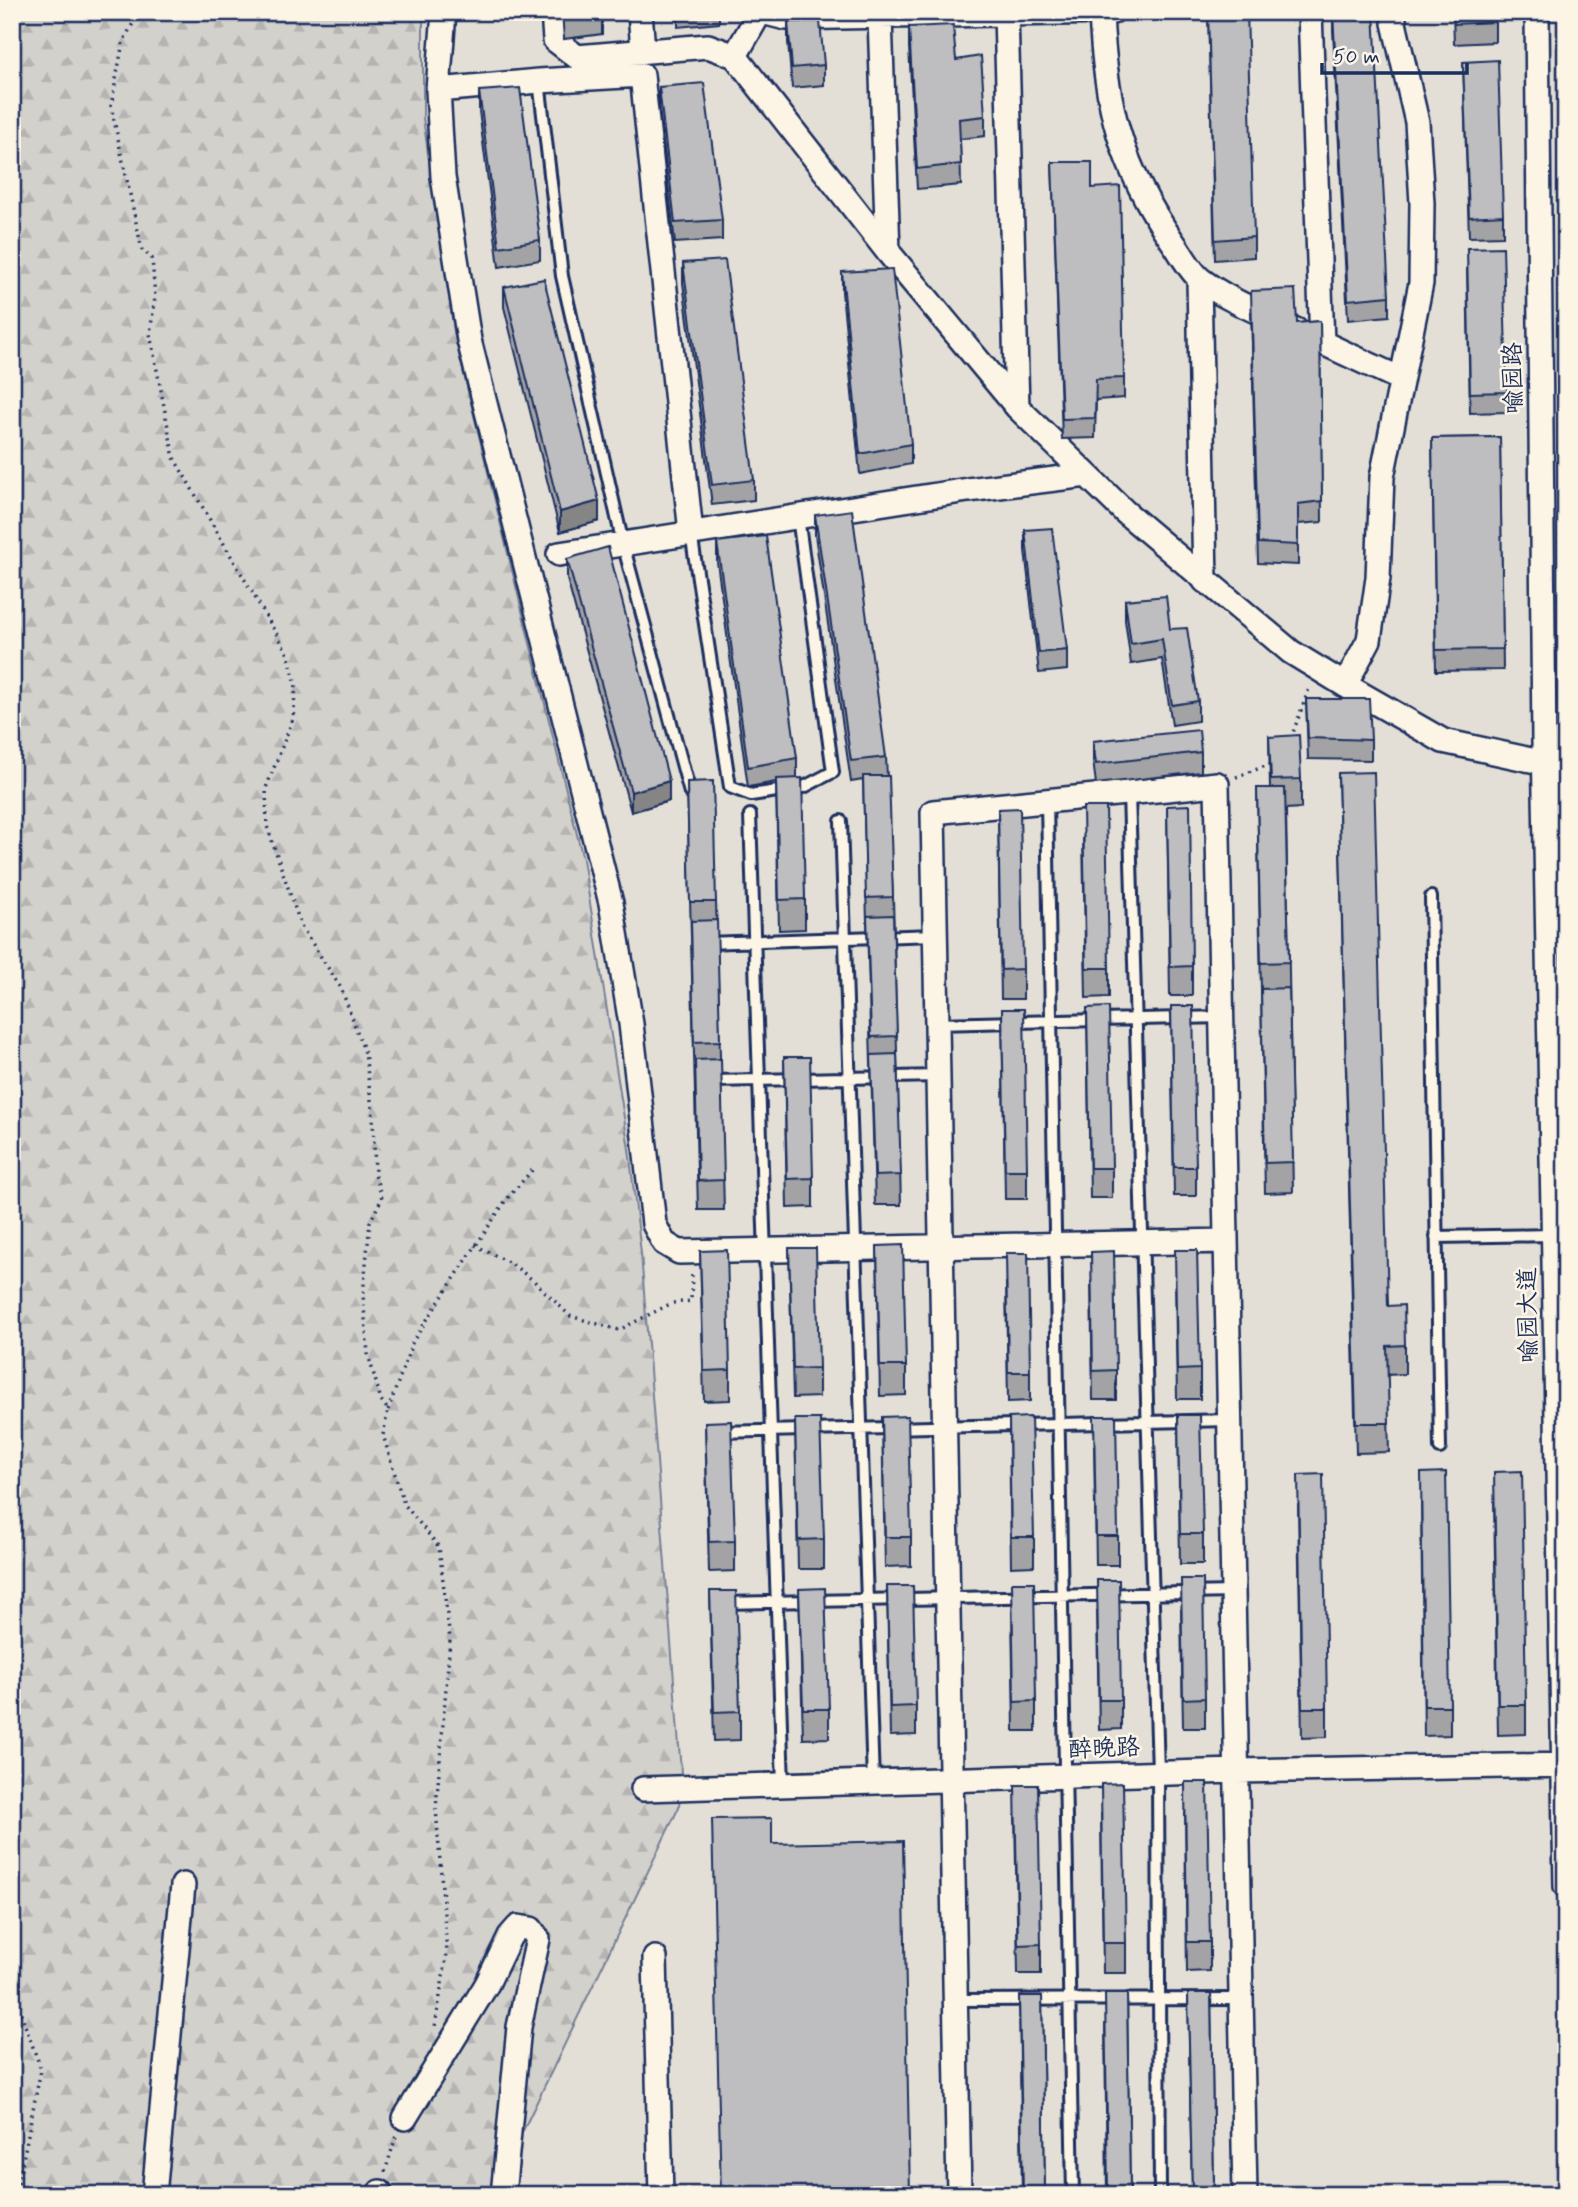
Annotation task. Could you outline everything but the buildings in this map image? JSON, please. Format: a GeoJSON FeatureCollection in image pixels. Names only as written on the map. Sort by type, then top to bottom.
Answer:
{"type":"FeatureCollection","features":[{"type":"Feature","properties":{"kind":"street"},"geometry":{"type":"LineString","coordinates":[[444,12],[438,90],[443,177],[469,340],[611,902],[631,1024],[654,1224],[664,1243],[679,1252],[692,1252],[1226,1241]]}},
{"type":"Feature","properties":{"kind":"street"},"geometry":{"type":"LineString","coordinates":[[553,12],[555,40],[577,57],[708,46],[734,56],[888,252],[1017,407],[1125,512],[1291,652],[1443,741],[1551,749]]}},
{"type":"Feature","properties":{"kind":"street"},"geometry":{"type":"LineString","coordinates":[[640,12],[643,50]]}},
{"type":"Feature","properties":{"kind":"street"},"geometry":{"type":"LineString","coordinates":[[734,56],[761,12],[786,18],[1112,12]]}},
{"type":"Feature","properties":{"kind":"street"},"geometry":{"type":"LineString","coordinates":[[1310,12],[1322,343]]}},
{"type":"Feature","properties":{"kind":"street","name":"喻园路"},"geometry":{"type":"LineString","coordinates":[[1537,12],[1551,749]]}},
{"type":"Feature","properties":{"kind":"street"},"geometry":{"type":"LineString","coordinates":[[1101,13],[1110,99],[1120,140],[1135,181],[1159,222],[1199,279],[1242,304],[1401,379]]}},
{"type":"Feature","properties":{"kind":"street"},"geometry":{"type":"LineString","coordinates":[[1006,14],[1017,407]]}},
{"type":"Feature","properties":{"kind":"street"},"geometry":{"type":"LineString","coordinates":[[1345,685],[1369,639],[1378,578],[1382,477],[1421,283],[1422,204],[1417,122],[1389,16]]}},
{"type":"Feature","properties":{"kind":"street"},"geometry":{"type":"LineString","coordinates":[[880,17],[888,252]]}},
{"type":"Feature","properties":{"kind":"street"},"geometry":{"type":"LineString","coordinates":[[438,90],[539,80],[642,75],[691,533]]}},
{"type":"Feature","properties":{"kind":"street"},"geometry":{"type":"LineString","coordinates":[[1199,279],[1205,581]]}},
{"type":"Feature","properties":{"kind":"street"},"geometry":{"type":"LineString","coordinates":[[559,554],[1087,475]]}},
{"type":"Feature","properties":{"kind":"street","name":"喻园大道"},"geometry":{"type":"LineString","coordinates":[[1551,749],[1546,831],[1560,1235],[1566,1886]]}},
{"type":"Feature","properties":{"kind":"street"},"geometry":{"type":"LineString","coordinates":[[960,2195],[933,812],[1217,785],[1244,2195]]}},
{"type":"Feature","properties":{"kind":"street"},"geometry":{"type":"LineString","coordinates":[[1546,831],[1566,794]]}},
{"type":"Feature","properties":{"kind":"street","name":"醉晚路"},"geometry":{"type":"LineString","coordinates":[[643,1789],[1158,1773],[1565,1765]]}},
{"type":"Feature","properties":{"kind":"street"},"geometry":{"type":"LineString","coordinates":[[154,2195],[183,1885]]}},
{"type":"Feature","properties":{"kind":"street"},"geometry":{"type":"LineString","coordinates":[[405,2118],[487,1984],[510,1936],[518,1927],[531,1929],[538,1939],[538,1946],[519,2027],[503,2195]]}},
{"type":"Feature","properties":{"kind":"street"},"geometry":{"type":"LineString","coordinates":[[655,1958],[662,2195]]}},
{"type":"Feature","properties":{"kind":"lane"},"geometry":{"type":"LineString","coordinates":[[539,80],[562,276],[623,544],[691,796]]}},
{"type":"Feature","properties":{"kind":"lane"},"geometry":{"type":"LineString","coordinates":[[691,533],[730,787],[751,795],[804,787],[833,772],[798,517]]}},
{"type":"Feature","properties":{"kind":"lane"},"geometry":{"type":"LineString","coordinates":[[1129,793],[1158,1773],[1160,2195]]}},
{"type":"Feature","properties":{"kind":"lane"},"geometry":{"type":"LineString","coordinates":[[1047,801],[1073,2195]]}},
{"type":"Feature","properties":{"kind":"lane"},"geometry":{"type":"LineString","coordinates":[[750,815],[783,1785]]}},
{"type":"Feature","properties":{"kind":"lane"},"geometry":{"type":"LineString","coordinates":[[841,821],[873,1782]]}},
{"type":"Feature","properties":{"kind":"lane"},"geometry":{"type":"LineString","coordinates":[[1431,897],[1440,1448]]}},
{"type":"Feature","properties":{"kind":"lane"},"geometry":{"type":"LineString","coordinates":[[698,944],[935,935]]}},
{"type":"Feature","properties":{"kind":"lane"},"geometry":{"type":"LineString","coordinates":[[937,1024],[1222,1017]]}},
{"type":"Feature","properties":{"kind":"lane"},"geometry":{"type":"LineString","coordinates":[[713,1080],[938,1076]]}},
{"type":"Feature","properties":{"kind":"lane"},"geometry":{"type":"LineString","coordinates":[[1436,1237],[1560,1235]]}},
{"type":"Feature","properties":{"kind":"lane"},"geometry":{"type":"LineString","coordinates":[[711,1432],[1230,1420]]}},
{"type":"Feature","properties":{"kind":"lane"},"geometry":{"type":"LineString","coordinates":[[715,1604],[1233,1592]]}},
{"type":"Feature","properties":{"kind":"lane"},"geometry":{"type":"LineString","coordinates":[[956,2000],[1241,1999]]}},
{"type":"Feature","properties":{"kind":"path"},"geometry":{"type":"LineString","coordinates":[[12,24],[14,12]]}},
{"type":"Feature","properties":{"kind":"path"},"geometry":{"type":"LineString","coordinates":[[139,12],[123,42],[111,106],[142,250],[152,258],[155,298],[150,334],[174,458],[288,654],[296,684],[293,719],[266,788],[267,826],[301,926],[341,988],[365,1053],[373,1116],[375,1175],[382,1198],[370,1222],[363,1295],[368,1354],[381,1400],[388,1410]]}},
{"type":"Feature","properties":{"kind":"path"},"geometry":{"type":"LineString","coordinates":[[1288,746],[1317,668]]}},
{"type":"Feature","properties":{"kind":"path"},"geometry":{"type":"LineString","coordinates":[[1217,785],[1272,763]]}},
{"type":"Feature","properties":{"kind":"path"},"geometry":{"type":"LineString","coordinates":[[434,2034],[447,1953],[436,1808],[450,1640],[439,1547],[404,1504],[383,1435],[388,1410],[413,1340],[506,1200],[534,1168]]}},
{"type":"Feature","properties":{"kind":"path"},"geometry":{"type":"LineString","coordinates":[[475,1245],[512,1264],[570,1316],[619,1330],[672,1303],[691,1300],[692,1252]]}},
{"type":"Feature","properties":{"kind":"path"},"geometry":{"type":"LineString","coordinates":[[12,1472],[17,1508],[12,1592]]}},
{"type":"Feature","properties":{"kind":"path"},"geometry":{"type":"LineString","coordinates":[[12,1958],[14,1995],[41,2069],[16,2195]]}},
{"type":"Feature","properties":{"kind":"path"},"geometry":{"type":"LineString","coordinates":[[379,2193],[392,2146],[405,2118]]}},
{"type":"Feature","properties":{"kind":"shaded area"},"geometry":{"type":"Polygon","coordinates":[[[33,12],[1566,12],[1566,2195],[12,2195],[12,175],[33,12]]]}},
{"type":"Feature","properties":{"kind":"green space"},"geometry":{"type":"Polygon","coordinates":[[[12,12],[423,12],[423,118],[455,338],[583,859],[629,1149],[641,1253],[681,1772],[679,1807],[492,2195],[12,2195],[12,12]]]}}]}
